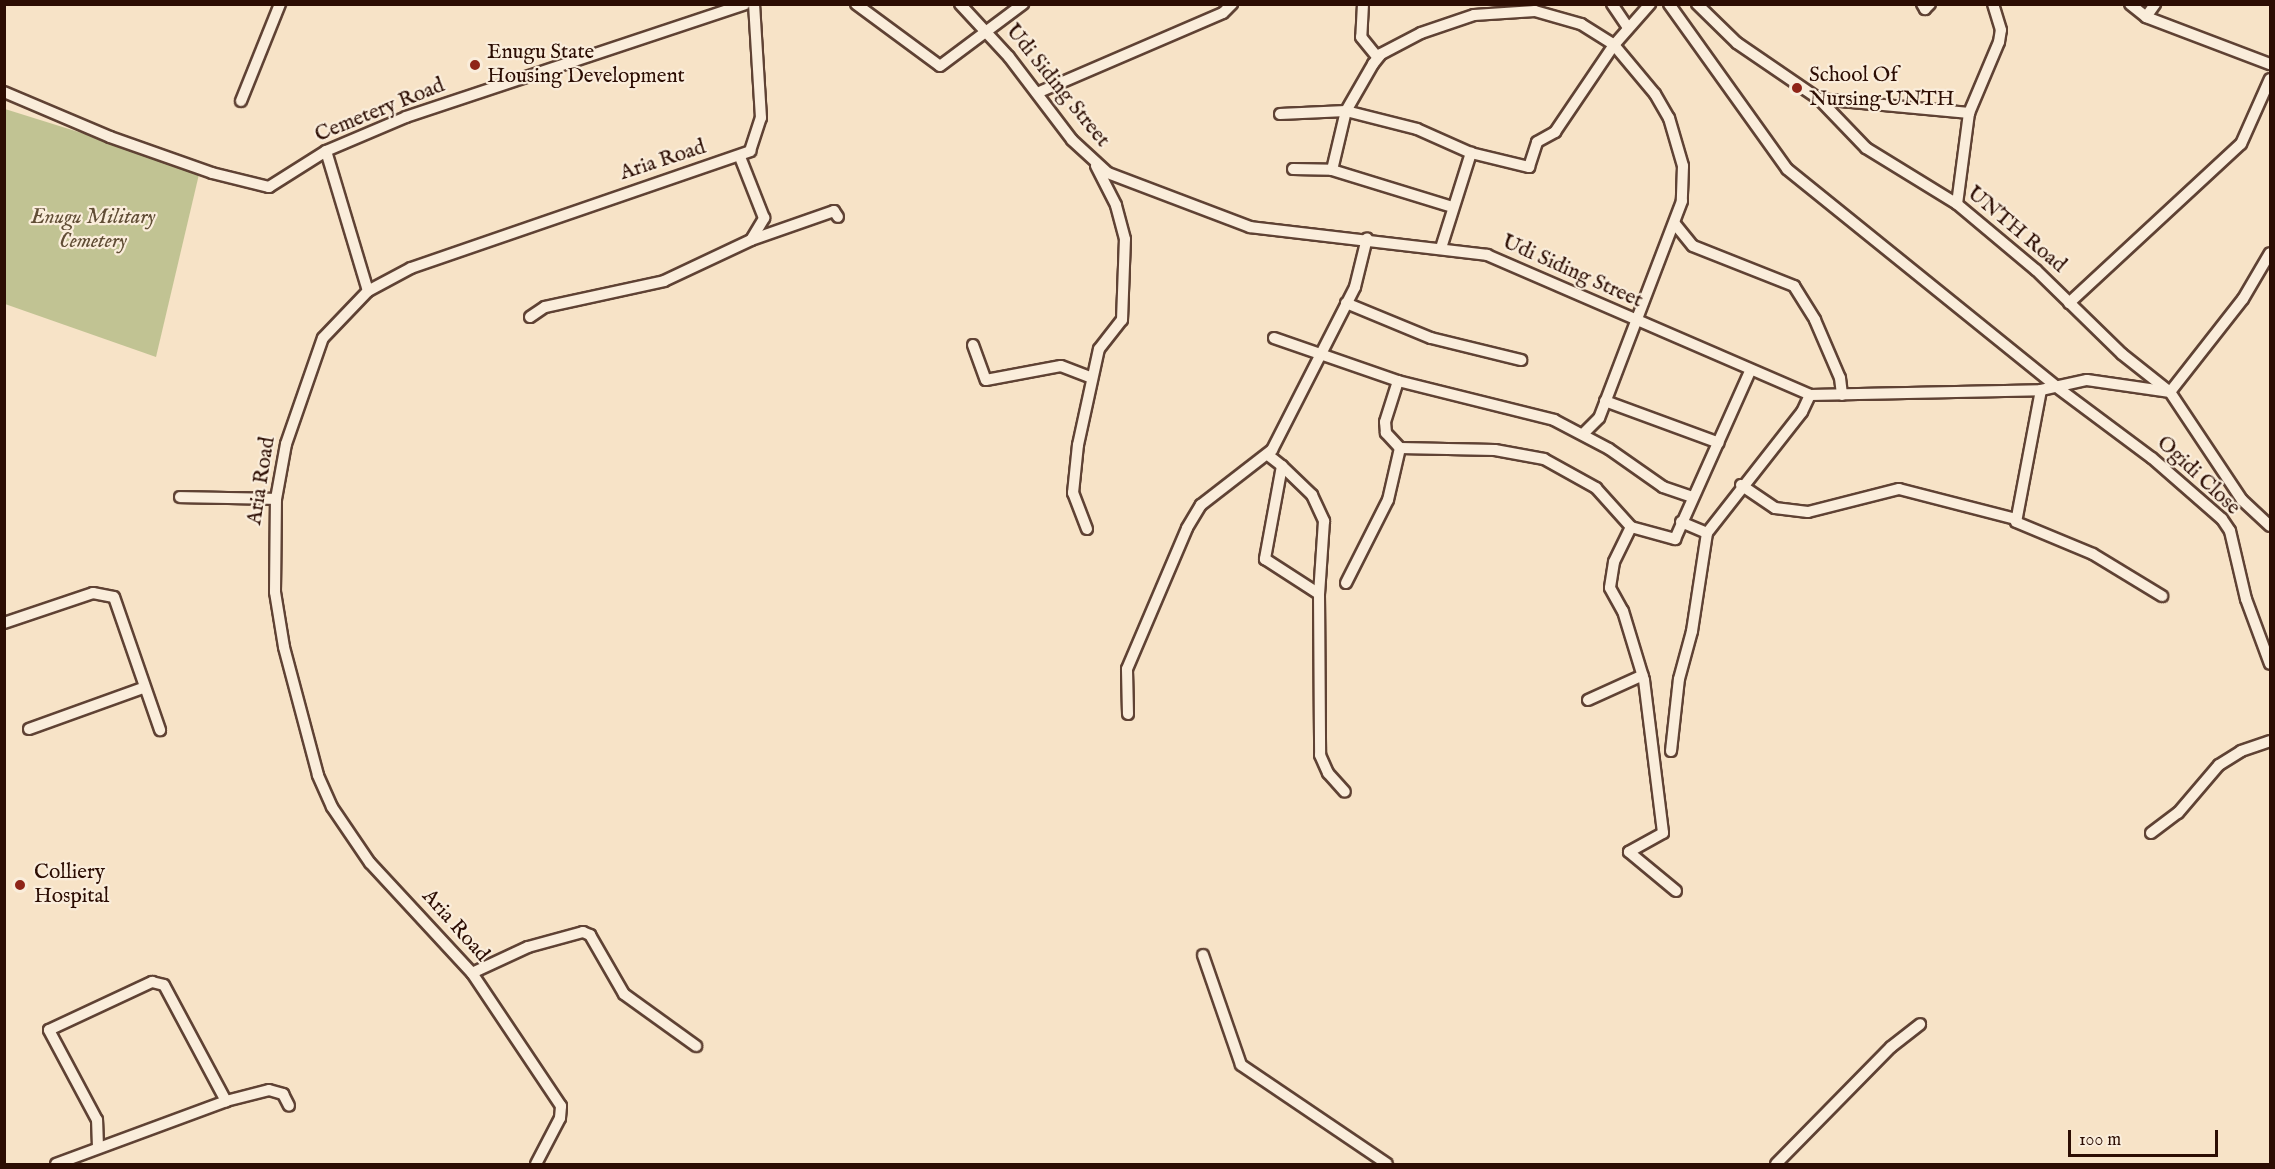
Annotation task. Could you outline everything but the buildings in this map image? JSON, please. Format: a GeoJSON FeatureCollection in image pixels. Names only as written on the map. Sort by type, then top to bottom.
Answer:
{"type":"FeatureCollection","features":[{"type":"Feature","properties":{"kind":"street"},"geometry":{"type":"LineString","coordinates":[[242,101],[280,4]]}},
{"type":"Feature","properties":{"kind":"street","name":"Cemetery Road"},"geometry":{"type":"LineString","coordinates":[[4,92],[110,137],[259,187],[276,185],[326,151],[406,117],[745,4]]}},
{"type":"Feature","properties":{"kind":"street","name":"Aria Road"},"geometry":{"type":"LineString","coordinates":[[537,1164],[560,1118],[561,1106],[472,973],[370,863],[326,794],[278,620],[273,568],[276,499],[297,404],[322,338],[368,291],[411,268],[740,157],[754,145],[761,118],[754,4]]}},
{"type":"Feature","properties":{"kind":"street"},"geometry":{"type":"LineString","coordinates":[[856,4],[940,66],[1023,4]]}},
{"type":"Feature","properties":{"kind":"street","name":"Udi Siding Street"},"geometry":{"type":"LineString","coordinates":[[960,4],[986,30],[1095,163],[1121,179],[1250,227],[1368,238],[1487,255],[1633,321],[1810,395],[2041,390],[2087,380],[2170,392]]}},
{"type":"Feature","properties":{"kind":"street"},"geometry":{"type":"LineString","coordinates":[[1037,93],[1223,13],[1232,4]]}},
{"type":"Feature","properties":{"kind":"street"},"geometry":{"type":"LineString","coordinates":[[1363,4],[1361,37],[1377,57]]}},
{"type":"Feature","properties":{"kind":"street"},"geometry":{"type":"LineString","coordinates":[[1612,4],[1628,28]]}},
{"type":"Feature","properties":{"kind":"street"},"geometry":{"type":"LineString","coordinates":[[1280,114],[1346,111],[1417,129],[1471,153],[1529,167],[1537,142],[1555,132],[1614,45],[1650,4]]}},
{"type":"Feature","properties":{"kind":"street","name":"Ogidi Close"},"geometry":{"type":"LineString","coordinates":[[1669,4],[1787,169],[2058,388],[2128,438],[2222,519],[2230,531],[2246,599],[2271,664]]}},
{"type":"Feature","properties":{"kind":"street","name":"UNTH Road"},"geometry":{"type":"LineString","coordinates":[[1697,4],[1737,43],[1819,99],[1866,148],[1957,204],[2170,392],[2242,500],[2271,526]]}},
{"type":"Feature","properties":{"kind":"street"},"geometry":{"type":"LineString","coordinates":[[1922,4],[1925,9],[1930,4]]}},
{"type":"Feature","properties":{"kind":"street"},"geometry":{"type":"LineString","coordinates":[[1957,204],[1969,112],[1999,42],[2001,30],[1994,4]]}},
{"type":"Feature","properties":{"kind":"street"},"geometry":{"type":"LineString","coordinates":[[2130,4],[2146,17],[2271,64]]}},
{"type":"Feature","properties":{"kind":"street"},"geometry":{"type":"LineString","coordinates":[[2146,17],[2155,4]]}},
{"type":"Feature","properties":{"kind":"street"},"geometry":{"type":"LineString","coordinates":[[1332,170],[1346,111],[1377,57],[1442,24],[1505,11],[1558,16],[1614,45],[1655,94],[1680,148],[1682,201],[1675,224],[1633,321],[1599,418],[1583,435]]}},
{"type":"Feature","properties":{"kind":"street"},"geometry":{"type":"LineString","coordinates":[[2069,303],[2241,144],[2271,79]]}},
{"type":"Feature","properties":{"kind":"street"},"geometry":{"type":"LineString","coordinates":[[1819,99],[1969,112]]}},
{"type":"Feature","properties":{"kind":"street"},"geometry":{"type":"LineString","coordinates":[[326,151],[368,291]]}},
{"type":"Feature","properties":{"kind":"street"},"geometry":{"type":"LineString","coordinates":[[1441,248],[1452,207],[1471,153]]}},
{"type":"Feature","properties":{"kind":"street"},"geometry":{"type":"LineString","coordinates":[[740,157],[764,218],[751,240]]}},
{"type":"Feature","properties":{"kind":"street"},"geometry":{"type":"LineString","coordinates":[[1087,529],[1073,493],[1089,377],[1099,349],[1122,320],[1125,239],[1116,205],[1095,163]]}},
{"type":"Feature","properties":{"kind":"street"},"geometry":{"type":"LineString","coordinates":[[1293,168],[1332,170],[1452,207]]}},
{"type":"Feature","properties":{"kind":"street"},"geometry":{"type":"LineString","coordinates":[[530,316],[545,307],[664,281],[751,240],[834,211],[838,217]]}},
{"type":"Feature","properties":{"kind":"street"},"geometry":{"type":"LineString","coordinates":[[1675,224],[1693,246],[1794,286],[1815,320],[1842,395]]}},
{"type":"Feature","properties":{"kind":"street"},"geometry":{"type":"LineString","coordinates":[[1128,714],[1127,669],[1191,521],[1201,505],[1268,455],[1346,303],[1368,238]]}},
{"type":"Feature","properties":{"kind":"street"},"geometry":{"type":"LineString","coordinates":[[2170,392],[2242,299],[2271,253]]}},
{"type":"Feature","properties":{"kind":"street"},"geometry":{"type":"LineString","coordinates":[[1346,303],[1431,338],[1521,360]]}},
{"type":"Feature","properties":{"kind":"street"},"geometry":{"type":"LineString","coordinates":[[1274,338],[1320,352],[1398,381],[1554,420],[1583,435],[1663,488],[1692,497]]}},
{"type":"Feature","properties":{"kind":"street"},"geometry":{"type":"LineString","coordinates":[[973,345],[986,380],[1061,366],[1089,377]]}},
{"type":"Feature","properties":{"kind":"street"},"geometry":{"type":"LineString","coordinates":[[1398,381],[1385,422],[1386,433],[1400,448],[1495,450],[1544,459],[1596,488],[1631,527],[1672,540],[1692,497],[1698,494],[1750,371]]}},
{"type":"Feature","properties":{"kind":"street"},"geometry":{"type":"LineString","coordinates":[[2041,390],[2016,519],[2018,525],[2130,573],[2162,596]]}},
{"type":"Feature","properties":{"kind":"street"},"geometry":{"type":"LineString","coordinates":[[1671,751],[1679,679],[1692,631],[1707,533],[1741,485],[1802,411],[1810,395]]}},
{"type":"Feature","properties":{"kind":"street"},"geometry":{"type":"LineString","coordinates":[[1605,401],[1719,443]]}},
{"type":"Feature","properties":{"kind":"street"},"geometry":{"type":"LineString","coordinates":[[1346,583],[1355,557],[1381,522],[1400,448]]}},
{"type":"Feature","properties":{"kind":"street"},"geometry":{"type":"LineString","coordinates":[[1268,455],[1282,466],[1321,510],[1320,755],[1328,773],[1345,792]]}},
{"type":"Feature","properties":{"kind":"street"},"geometry":{"type":"LineString","coordinates":[[1282,466],[1265,559],[1319,594]]}},
{"type":"Feature","properties":{"kind":"street"},"geometry":{"type":"LineString","coordinates":[[1741,485],[1775,508],[1808,512],[1899,489],[2016,519]]}},
{"type":"Feature","properties":{"kind":"street"},"geometry":{"type":"LineString","coordinates":[[180,497],[276,499]]}},
{"type":"Feature","properties":{"kind":"street"},"geometry":{"type":"LineString","coordinates":[[1681,522],[1707,533]]}},
{"type":"Feature","properties":{"kind":"street"},"geometry":{"type":"LineString","coordinates":[[1631,527],[1614,562],[1610,588],[1623,611],[1643,675],[1663,833],[1629,852],[1676,891]]}},
{"type":"Feature","properties":{"kind":"street"},"geometry":{"type":"LineString","coordinates":[[4,623],[93,593],[114,597],[143,688],[160,730]]}},
{"type":"Feature","properties":{"kind":"street"},"geometry":{"type":"LineString","coordinates":[[1588,700],[1643,675]]}},
{"type":"Feature","properties":{"kind":"street"},"geometry":{"type":"LineString","coordinates":[[29,729],[143,688]]}},
{"type":"Feature","properties":{"kind":"street"},"geometry":{"type":"LineString","coordinates":[[2151,833],[2178,813],[2219,765],[2241,751],[2271,741]]}},
{"type":"Feature","properties":{"kind":"street"},"geometry":{"type":"LineString","coordinates":[[472,973],[528,946],[583,932],[590,935],[624,994],[696,1047]]}},
{"type":"Feature","properties":{"kind":"street"},"geometry":{"type":"LineString","coordinates":[[1203,955],[1241,1065],[1387,1164]]}},
{"type":"Feature","properties":{"kind":"street"},"geometry":{"type":"LineString","coordinates":[[98,1147],[97,1120],[49,1029],[152,982],[164,985],[226,1101]]}},
{"type":"Feature","properties":{"kind":"street"},"geometry":{"type":"LineString","coordinates":[[1776,1164],[1891,1047],[1920,1024]]}},
{"type":"Feature","properties":{"kind":"street"},"geometry":{"type":"LineString","coordinates":[[56,1164],[226,1101],[269,1090],[283,1094],[289,1106]]}},
{"type":"Feature","properties":{"kind":"green space","name":"Enugu Military Cemetery"},"geometry":{"type":"Polygon","coordinates":[[[5,109],[200,170],[156,357],[5,304],[5,109]]]}},
{"type":"Feature","properties":{"kind":"place","name":"Enugu State Housing Development"},"geometry":{"type":"Point","coordinates":[475,65]}},
{"type":"Feature","properties":{"kind":"place","name":"School Of Nursing UNTH"},"geometry":{"type":"Point","coordinates":[1797,88]}},
{"type":"Feature","properties":{"kind":"place","name":"Colliery Hospital"},"geometry":{"type":"Point","coordinates":[20,885]}}]}
